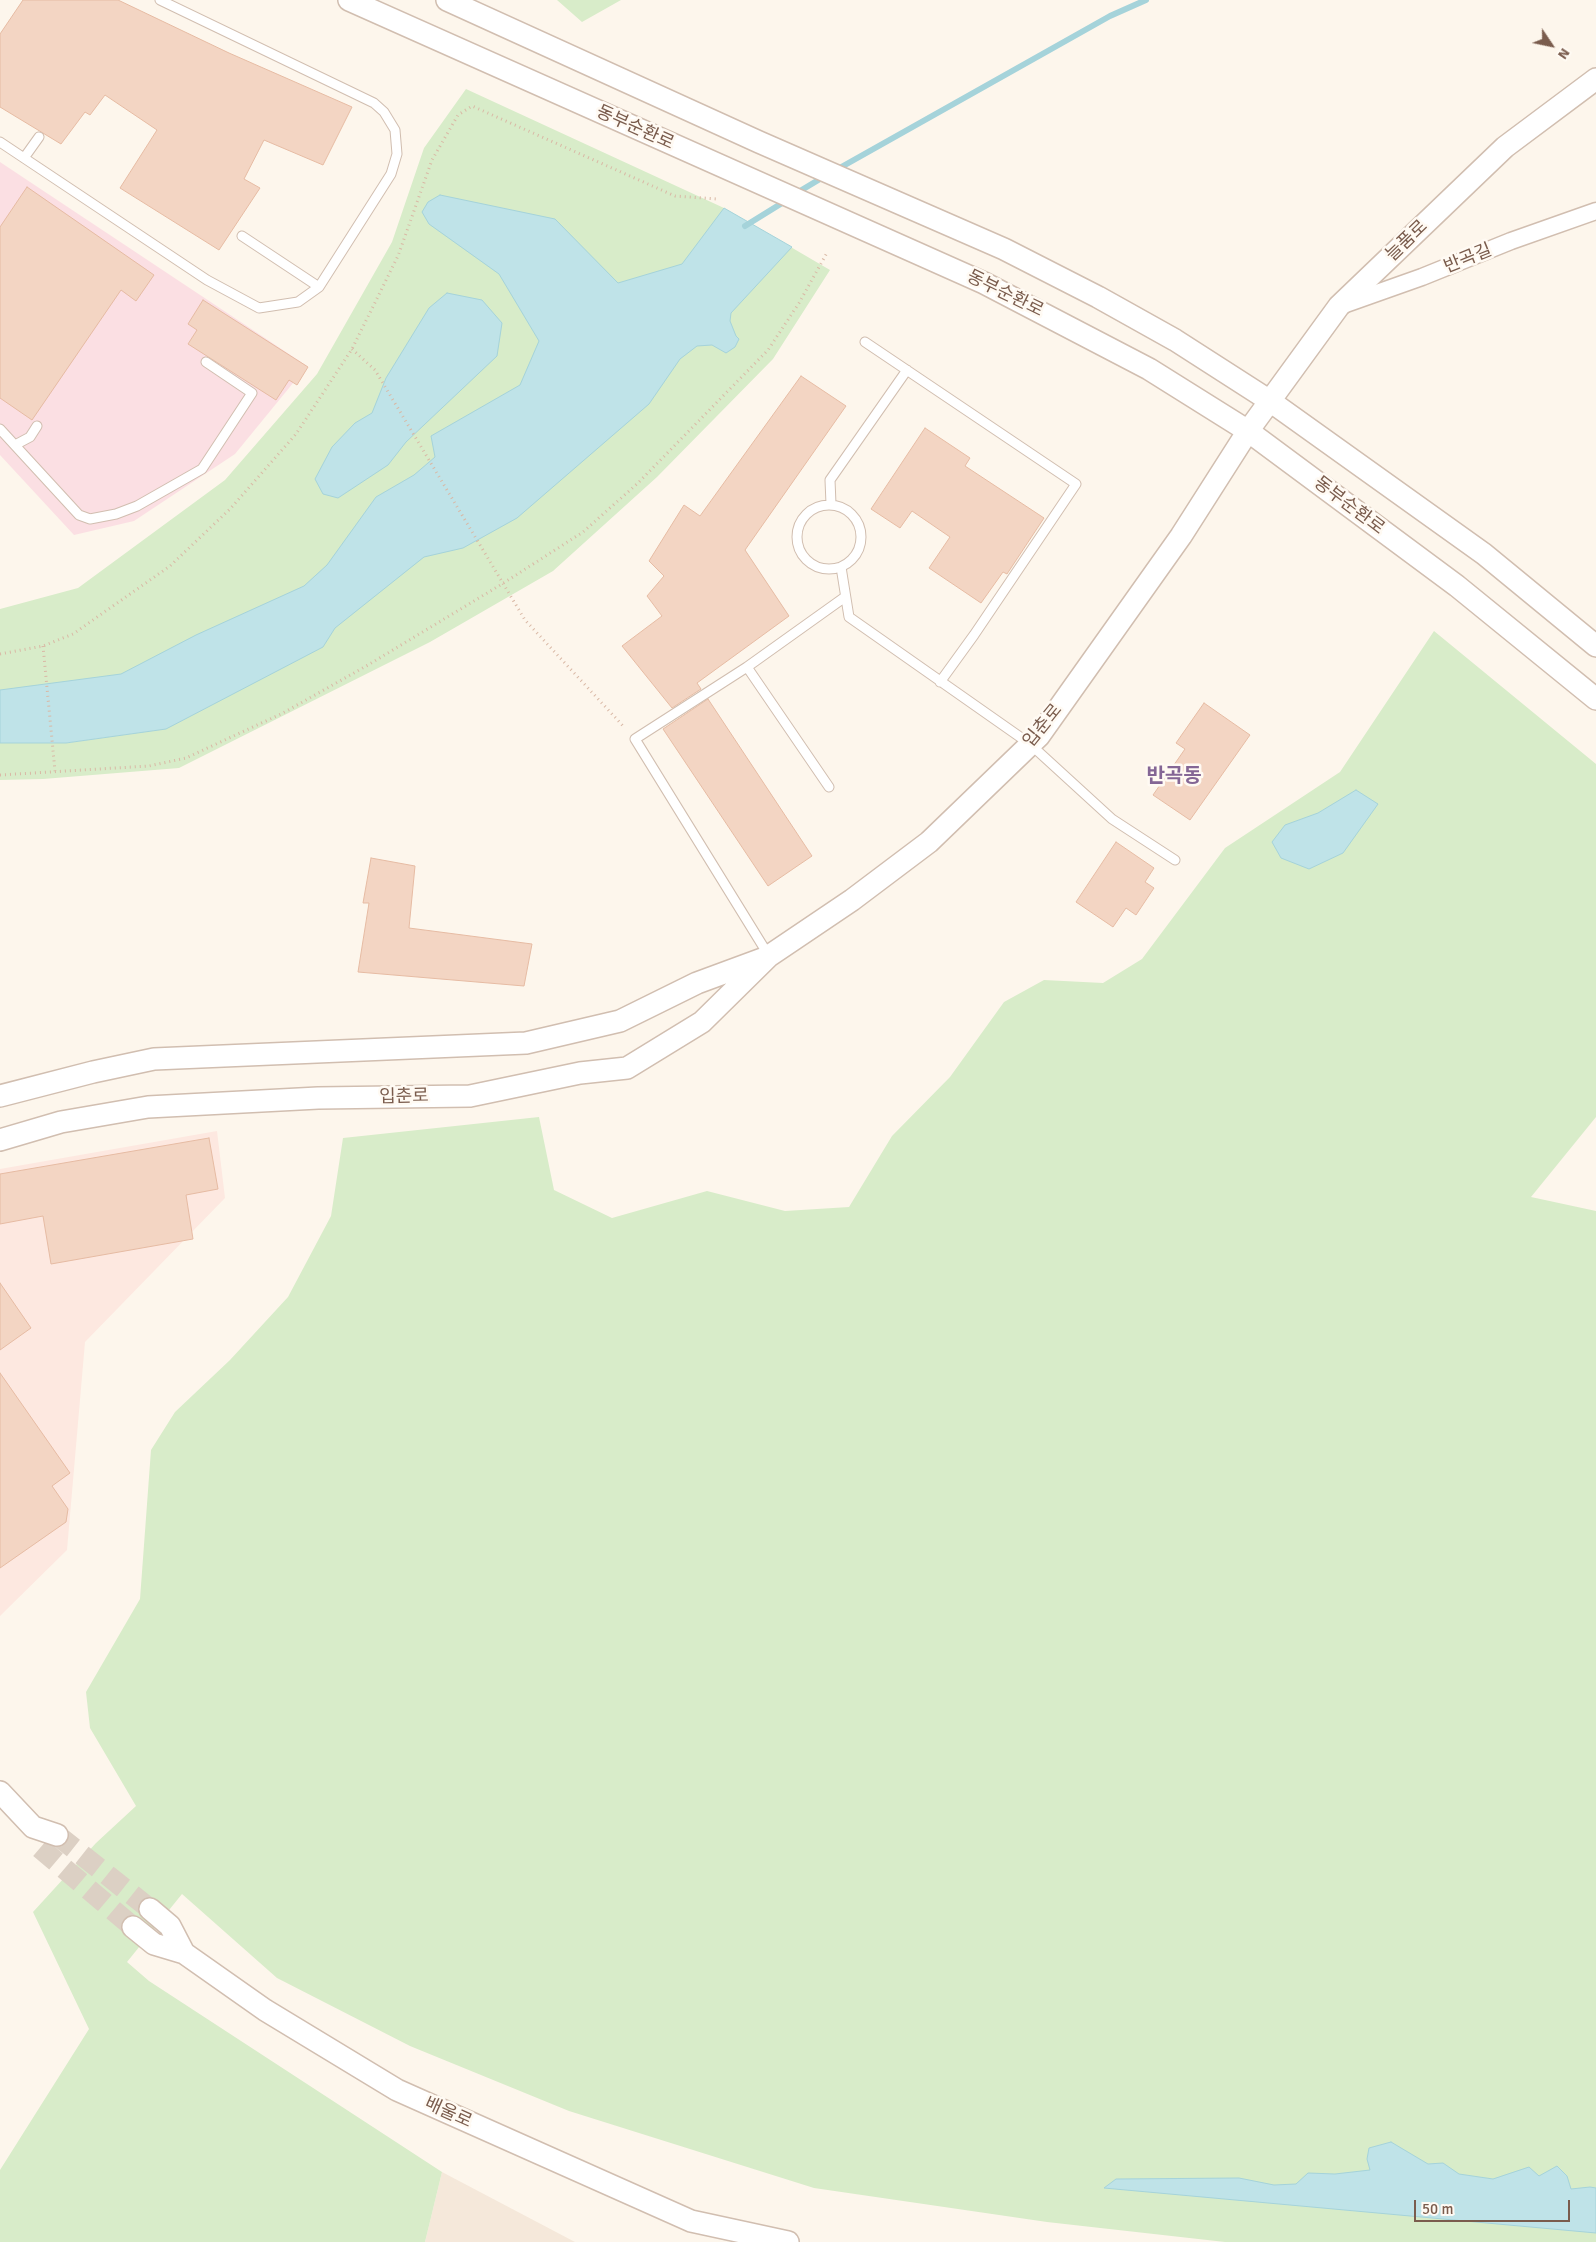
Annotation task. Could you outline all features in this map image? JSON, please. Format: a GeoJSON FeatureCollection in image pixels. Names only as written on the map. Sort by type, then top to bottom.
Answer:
{"type":"FeatureCollection","features":[{"type":"Feature","properties":{"kind":"street","name":"동부순환로"},"geometry":{"type":"LineString","coordinates":[[349,0],[984,283],[1149,369],[1248,431],[1457,586],[1596,699]]}},
{"type":"Feature","properties":{"kind":"street"},"geometry":{"type":"LineString","coordinates":[[447,0],[759,142],[1004,249],[1098,297],[1175,340],[1270,401],[1484,554],[1596,646]]}},
{"type":"Feature","properties":{"kind":"street","name":"늘품로"},"geometry":{"type":"LineString","coordinates":[[1248,431],[1339,306],[1505,147],[1596,79]]}},
{"type":"Feature","properties":{"kind":"street","name":"반곡길"},"geometry":{"type":"LineString","coordinates":[[1339,306],[1422,277],[1511,241],[1596,211]]}},
{"type":"Feature","properties":{"kind":"street","name":"입춘로"},"geometry":{"type":"LineString","coordinates":[[0,1140],[60,1122],[148,1106],[318,1098],[470,1096],[580,1073],[626,1068],[702,1022],[769,956],[852,900],[929,842],[1039,736],[1181,536],[1248,431]]}},
{"type":"Feature","properties":{"kind":"street","name":"입춘로"},"geometry":{"type":"LineString","coordinates":[[0,1096],[93,1072],[154,1059],[526,1043],[620,1021],[697,983],[769,956]]}},
{"type":"Feature","properties":{"kind":"street"},"geometry":{"type":"LineString","coordinates":[[0,1792],[33,1827],[40,1848]]}},
{"type":"Feature","properties":{"kind":"street"},"geometry":{"type":"LineString","coordinates":[[33,1827],[57,1835]]}},
{"type":"Feature","properties":{"kind":"street","name":"배울로"},"geometry":{"type":"LineString","coordinates":[[150,1909],[170,1926],[184,1953],[265,2010],[397,2090],[691,2221],[788,2242]]}},
{"type":"Feature","properties":{"kind":"street"},"geometry":{"type":"LineString","coordinates":[[133,1927],[154,1944],[184,1953]]}},
{"type":"Feature","properties":{"kind":"lane"},"geometry":{"type":"LineString","coordinates":[[0,142],[207,280],[259,308],[298,302],[319,287],[391,174],[397,154],[395,130],[384,112],[374,103],[160,0]]}},
{"type":"Feature","properties":{"kind":"lane"},"geometry":{"type":"LineString","coordinates":[[24,158],[39,137]]}},
{"type":"Feature","properties":{"kind":"lane"},"geometry":{"type":"LineString","coordinates":[[242,236],[319,287]]}},
{"type":"Feature","properties":{"kind":"lane"},"geometry":{"type":"LineString","coordinates":[[866,342],[1076,484],[940,682]]}},
{"type":"Feature","properties":{"kind":"lane"},"geometry":{"type":"LineString","coordinates":[[0,428],[79,515],[90,519],[116,514],[137,506],[202,469],[252,393],[206,362]]}},
{"type":"Feature","properties":{"kind":"lane"},"geometry":{"type":"LineString","coordinates":[[831,504],[830,480],[907,370]]}},
{"type":"Feature","properties":{"kind":"lane"},"geometry":{"type":"LineString","coordinates":[[15,445],[30,436],[37,426]]}},
{"type":"Feature","properties":{"kind":"lane"},"geometry":{"type":"LineString","coordinates":[[831,504],[841,506],[850,512],[860,529],[861,540],[859,550],[853,558],[840,567],[824,569],[814,566],[805,559],[799,550],[796,540],[797,528],[810,510],[831,504]]}},
{"type":"Feature","properties":{"kind":"lane"},"geometry":{"type":"LineString","coordinates":[[840,567],[849,617],[1030,744],[1112,819],[1175,860]]}},
{"type":"Feature","properties":{"kind":"lane"},"geometry":{"type":"LineString","coordinates":[[769,956],[635,739],[747,667],[846,597]]}},
{"type":"Feature","properties":{"kind":"lane"},"geometry":{"type":"LineString","coordinates":[[747,667],[829,787]]}},
{"type":"Feature","properties":{"kind":"path"},"geometry":{"type":"LineString","coordinates":[[0,654],[42,646],[73,634],[170,566],[230,509],[296,434],[352,349],[398,256],[432,160],[458,116],[472,106],[675,196],[717,199]]}},
{"type":"Feature","properties":{"kind":"path"},"geometry":{"type":"LineString","coordinates":[[0,775],[149,766],[186,758],[283,712],[368,665],[502,584],[584,532],[652,469],[768,350],[799,303],[828,251]]}},
{"type":"Feature","properties":{"kind":"path"},"geometry":{"type":"LineString","coordinates":[[352,349],[375,370],[525,620],[635,739]]}},
{"type":"Feature","properties":{"kind":"path"},"geometry":{"type":"LineString","coordinates":[[42,646],[55,771]]}},
{"type":"Feature","properties":{"kind":"shaded area"},"geometry":{"type":"Polygon","coordinates":[[[0,162],[307,366],[235,454],[134,521],[74,535],[0,455],[0,162]]]}},
{"type":"Feature","properties":{"kind":"shaded area"},"geometry":{"type":"Polygon","coordinates":[[[217,1131],[225,1198],[85,1342],[67,1550],[0,1616],[0,1169],[217,1131]]]}},
{"type":"Feature","properties":{"kind":"shaded area"},"geometry":{"type":"Polygon","coordinates":[[[442,2172],[575,2242],[425,2242],[442,2172]]]}},
{"type":"Feature","properties":{"kind":"green space"},"geometry":{"type":"Polygon","coordinates":[[[557,0],[621,0],[582,22],[557,0]]]}},
{"type":"Feature","properties":{"kind":"green space"},"geometry":{"type":"Polygon","coordinates":[[[466,89],[724,208],[830,270],[773,359],[657,477],[553,571],[430,642],[179,768],[43,779],[0,780],[0,743],[66,743],[155,730],[10,690],[0,690],[0,609],[78,588],[225,480],[317,374],[392,242],[424,148],[466,89]]]}},
{"type":"Feature","properties":{"kind":"green space"},"geometry":{"type":"Polygon","coordinates":[[[1434,631],[1596,764],[1596,1117],[1531,1197],[1596,1211],[1596,2242],[1225,2242],[1047,2222],[814,2188],[569,2111],[410,2046],[277,1978],[182,1894],[127,1962],[149,1981],[442,2172],[425,2242],[0,2242],[0,2170],[89,2029],[33,1912],[96,1843],[136,1806],[90,1728],[86,1692],[140,1599],[151,1450],[175,1412],[230,1360],[288,1297],[331,1216],[343,1138],[539,1117],[554,1190],[612,1218],[707,1191],[785,1211],[849,1207],[892,1136],[950,1077],[1004,1002],[1044,980],[1103,983],[1142,959],[1225,848],[1340,772],[1434,631]]]}},
{"type":"Feature","properties":{"kind":"water"},"geometry":{"type":"Polygon","coordinates":[[[440,195],[555,219],[618,283],[682,264],[724,208],[792,247],[731,313],[730,321],[739,339],[735,347],[726,353],[712,345],[697,346],[680,359],[649,404],[517,518],[463,548],[424,557],[335,628],[323,647],[166,729],[66,743],[0,743],[0,690],[121,674],[196,635],[304,586],[327,565],[376,497],[414,475],[435,457],[431,436],[520,385],[539,341],[499,274],[429,224],[422,212],[428,202],[440,195]]]}},
{"type":"Feature","properties":{"kind":"water"},"geometry":{"type":"Polygon","coordinates":[[[447,293],[482,300],[502,323],[497,356],[406,442],[388,465],[338,498],[323,494],[315,479],[332,447],[355,423],[372,413],[386,378],[429,308],[447,293]]]}},
{"type":"Feature","properties":{"kind":"water"},"geometry":{"type":"Polygon","coordinates":[[[1356,790],[1378,804],[1343,853],[1309,869],[1281,858],[1272,842],[1285,825],[1318,813],[1356,790]]]}},
{"type":"Feature","properties":{"kind":"water"},"geometry":{"type":"Polygon","coordinates":[[[1391,2142],[1428,2164],[1443,2163],[1459,2174],[1493,2179],[1529,2167],[1539,2176],[1557,2166],[1567,2176],[1571,2189],[1596,2188],[1596,2233],[1104,2188],[1116,2179],[1239,2178],[1274,2185],[1296,2184],[1308,2173],[1335,2174],[1370,2170],[1367,2159],[1369,2148],[1391,2142]]]}},
{"type":"Feature","properties":{"kind":"building"},"geometry":{"type":"Polygon","coordinates":[[[23,0],[118,0],[229,53],[352,107],[323,165],[264,140],[244,179],[260,188],[219,250],[120,188],[157,130],[105,95],[90,115],[85,112],[61,144],[0,107],[0,34],[23,0]]]}},
{"type":"Feature","properties":{"kind":"building"},"geometry":{"type":"Polygon","coordinates":[[[27,187],[154,275],[136,301],[121,290],[32,420],[0,398],[0,227],[27,187]]]}},
{"type":"Feature","properties":{"kind":"building"},"geometry":{"type":"Polygon","coordinates":[[[203,300],[308,367],[297,385],[289,380],[276,400],[188,344],[197,330],[188,324],[203,300]]]}},
{"type":"Feature","properties":{"kind":"building"},"geometry":{"type":"Polygon","coordinates":[[[801,376],[846,406],[745,550],[789,616],[697,683],[701,689],[672,708],[622,646],[662,616],[647,596],[664,576],[649,561],[684,505],[700,516],[801,376]]]}},
{"type":"Feature","properties":{"kind":"building"},"geometry":{"type":"Polygon","coordinates":[[[925,428],[970,458],[965,466],[1044,518],[1007,574],[1003,572],[981,603],[929,568],[950,537],[912,511],[900,528],[871,509],[925,428]]]}},
{"type":"Feature","properties":{"kind":"building"},"geometry":{"type":"Polygon","coordinates":[[[708,699],[812,856],[768,886],[663,729],[708,699]]]}},
{"type":"Feature","properties":{"kind":"building"},"geometry":{"type":"Polygon","coordinates":[[[1204,703],[1250,735],[1190,820],[1153,795],[1185,749],[1176,743],[1204,703]]]}},
{"type":"Feature","properties":{"kind":"building"},"geometry":{"type":"Polygon","coordinates":[[[1116,842],[1154,868],[1145,882],[1154,888],[1136,915],[1126,908],[1113,927],[1076,902],[1116,842]]]}},
{"type":"Feature","properties":{"kind":"building"},"geometry":{"type":"Polygon","coordinates":[[[371,858],[415,866],[409,928],[532,944],[524,986],[358,972],[369,903],[363,903],[371,858]]]}},
{"type":"Feature","properties":{"kind":"building"},"geometry":{"type":"Polygon","coordinates":[[[209,1138],[218,1189],[186,1195],[193,1239],[51,1264],[43,1216],[0,1224],[0,1174],[209,1138]]]}},
{"type":"Feature","properties":{"kind":"building"},"geometry":{"type":"Polygon","coordinates":[[[0,1283],[31,1328],[0,1350],[0,1283]]]}},
{"type":"Feature","properties":{"kind":"building"},"geometry":{"type":"Polygon","coordinates":[[[0,1373],[70,1473],[52,1486],[68,1509],[66,1522],[0,1568],[0,1373]]]}},
{"type":"Feature","properties":{"kind":"waterway"},"geometry":{"type":"LineString","coordinates":[[836,170],[1110,16],[1146,0]]}},
{"type":"Feature","properties":{"kind":"waterway"},"geometry":{"type":"LineString","coordinates":[[795,194],[825,176]]}},
{"type":"Feature","properties":{"kind":"waterway"},"geometry":{"type":"LineString","coordinates":[[745,226],[787,200]]}},
{"type":"Feature","properties":{"kind":"tunnel"},"geometry":{"type":"LineString","coordinates":[[57,1835],[150,1909]]}},
{"type":"Feature","properties":{"kind":"tunnel"},"geometry":{"type":"LineString","coordinates":[[40,1848],[133,1927]]}},
{"type":"Feature","properties":{"kind":"district","name":"반곡동"},"geometry":{"type":"Point","coordinates":[1174,777]}}]}
